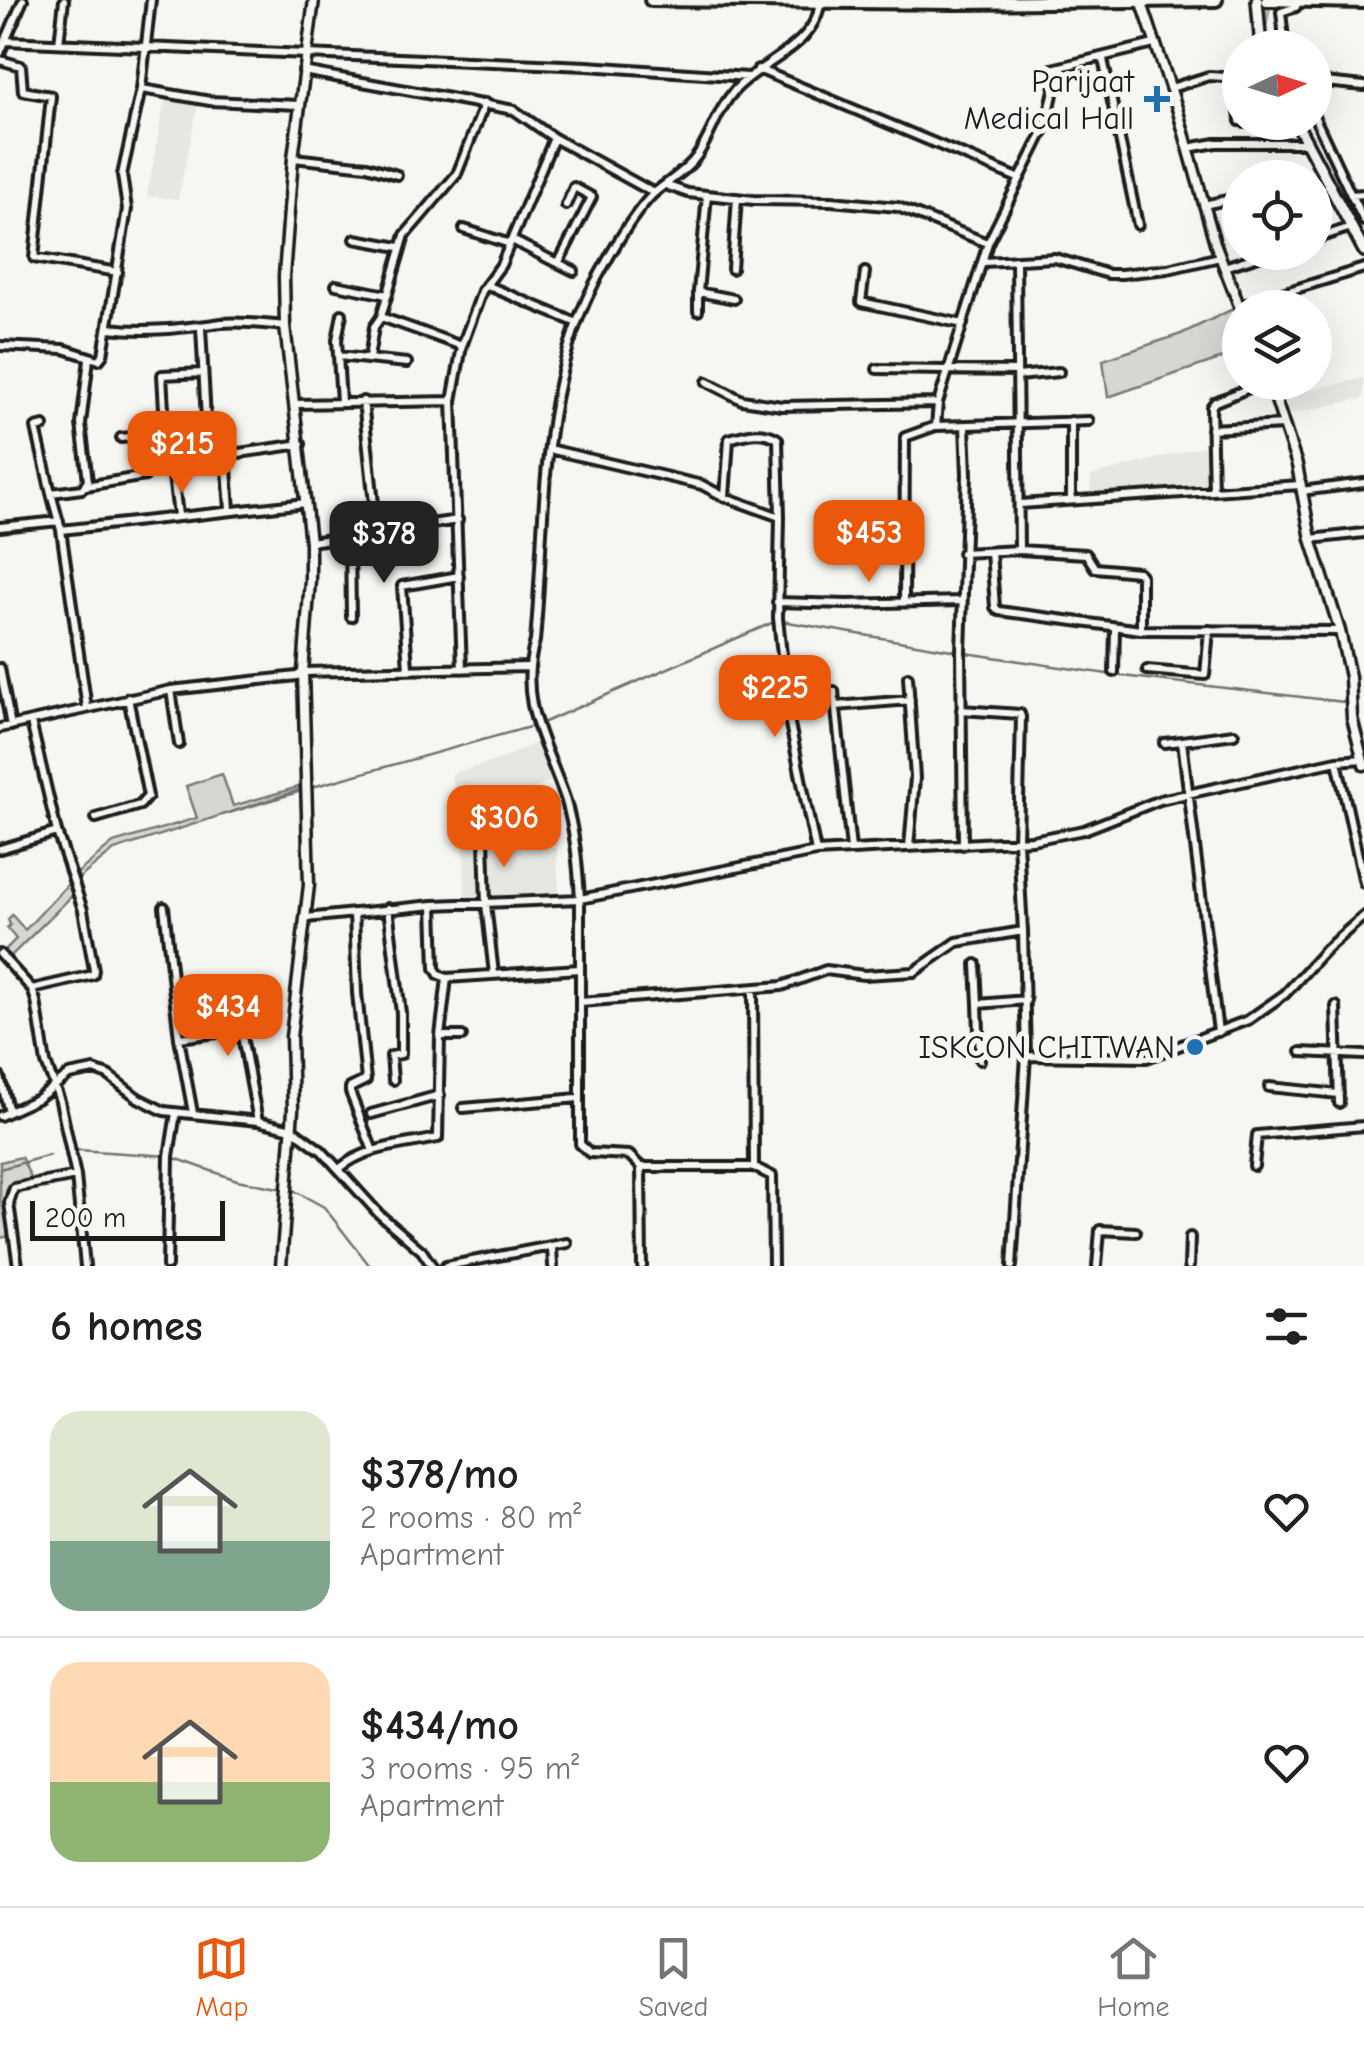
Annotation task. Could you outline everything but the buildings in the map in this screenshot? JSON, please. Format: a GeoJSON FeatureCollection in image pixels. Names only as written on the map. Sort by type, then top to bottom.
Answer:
{"type":"FeatureCollection","features":[{"type":"Feature","properties":{"kind":"highway"},"geometry":{"type":"LineString","coordinates":[[651,0],[1216,0]]}},
{"type":"Feature","properties":{"kind":"highway"},"geometry":{"type":"LineString","coordinates":[[1267,0],[1364,2]]}},
{"type":"Feature","properties":{"kind":"main road"},"geometry":{"type":"LineString","coordinates":[[1257,0],[1260,30]]}},
{"type":"Feature","properties":{"kind":"main road"},"geometry":{"type":"LineString","coordinates":[[1304,140],[1316,160]]}},
{"type":"Feature","properties":{"kind":"main road"},"geometry":{"type":"LineString","coordinates":[[1332,188],[1363,247]]}},
{"type":"Feature","properties":{"kind":"street"},"geometry":{"type":"LineString","coordinates":[[23,0],[0,56],[21,66],[23,91],[51,96],[34,258],[118,272]]}},
{"type":"Feature","properties":{"kind":"street"},"geometry":{"type":"LineString","coordinates":[[58,42],[64,0]]}},
{"type":"Feature","properties":{"kind":"street"},"geometry":{"type":"LineString","coordinates":[[0,346],[64,349],[99,360],[104,355],[128,209],[122,175],[141,89],[150,0]]}},
{"type":"Feature","properties":{"kind":"street"},"geometry":{"type":"LineString","coordinates":[[281,1266],[292,1129],[291,1036],[309,872],[304,672],[310,542],[302,444],[285,326],[285,254],[314,0]]}},
{"type":"Feature","properties":{"kind":"street"},"geometry":{"type":"LineString","coordinates":[[1142,0],[1222,262]]}},
{"type":"Feature","properties":{"kind":"street"},"geometry":{"type":"LineString","coordinates":[[773,1266],[772,1176],[754,1167],[641,1167],[629,1156],[582,1149],[578,1098],[580,899],[574,836],[565,799],[532,710],[527,667],[535,641],[549,450],[562,373],[577,323],[607,261],[654,193],[668,186],[696,157],[721,108],[749,77],[808,33],[821,1]]}},
{"type":"Feature","properties":{"kind":"street"},"geometry":{"type":"LineString","coordinates":[[1282,30],[1281,12],[1296,7],[1298,2]]}},
{"type":"Feature","properties":{"kind":"street"},"geometry":{"type":"LineString","coordinates":[[5,41],[749,77]]}},
{"type":"Feature","properties":{"kind":"street"},"geometry":{"type":"LineString","coordinates":[[936,426],[938,404],[988,243],[1046,126],[1055,86],[1052,69],[1154,44]]}},
{"type":"Feature","properties":{"kind":"street"},"geometry":{"type":"LineString","coordinates":[[1104,58],[1138,226]]}},
{"type":"Feature","properties":{"kind":"street"},"geometry":{"type":"LineString","coordinates":[[758,68],[1018,178]]}},
{"type":"Feature","properties":{"kind":"street"},"geometry":{"type":"LineString","coordinates":[[303,70],[514,110],[554,138],[654,193]]}},
{"type":"Feature","properties":{"kind":"street"},"geometry":{"type":"LineString","coordinates":[[1171,88],[1209,76],[1222,77]]}},
{"type":"Feature","properties":{"kind":"street"},"geometry":{"type":"LineString","coordinates":[[1332,83],[1364,86]]}},
{"type":"Feature","properties":{"kind":"street"},"geometry":{"type":"LineString","coordinates":[[141,89],[210,101],[300,105]]}},
{"type":"Feature","properties":{"kind":"street"},"geometry":{"type":"LineString","coordinates":[[369,358],[374,327],[399,247],[412,224],[458,174],[485,103]]}},
{"type":"Feature","properties":{"kind":"street"},"geometry":{"type":"LineString","coordinates":[[462,669],[452,401],[462,346],[554,138]]}},
{"type":"Feature","properties":{"kind":"street"},"geometry":{"type":"LineString","coordinates":[[1325,140],[1364,221]]}},
{"type":"Feature","properties":{"kind":"street"},"geometry":{"type":"LineString","coordinates":[[1188,148],[1216,143],[1305,143]]}},
{"type":"Feature","properties":{"kind":"street"},"geometry":{"type":"LineString","coordinates":[[294,158],[366,166],[396,176]]}},
{"type":"Feature","properties":{"kind":"street"},"geometry":{"type":"LineString","coordinates":[[668,186],[737,198],[898,207],[988,243]]}},
{"type":"Feature","properties":{"kind":"street"},"geometry":{"type":"LineString","coordinates":[[555,262],[560,260],[592,197],[574,187],[566,206]]}},
{"type":"Feature","properties":{"kind":"street"},"geometry":{"type":"LineString","coordinates":[[1351,195],[1364,194]]}},
{"type":"Feature","properties":{"kind":"street"},"geometry":{"type":"LineString","coordinates":[[698,311],[706,195]]}},
{"type":"Feature","properties":{"kind":"street"},"geometry":{"type":"LineString","coordinates":[[732,269],[737,198]]}},
{"type":"Feature","properties":{"kind":"street"},"geometry":{"type":"LineString","coordinates":[[1204,205],[1222,201]]}},
{"type":"Feature","properties":{"kind":"street"},"geometry":{"type":"LineString","coordinates":[[1332,233],[1351,227]]}},
{"type":"Feature","properties":{"kind":"street"},"geometry":{"type":"LineString","coordinates":[[464,229],[511,242],[574,272]]}},
{"type":"Feature","properties":{"kind":"street"},"geometry":{"type":"LineString","coordinates":[[354,239],[399,247]]}},
{"type":"Feature","properties":{"kind":"street"},"geometry":{"type":"LineString","coordinates":[[984,262],[1054,258],[1108,274],[1122,274],[1220,257]]}},
{"type":"Feature","properties":{"kind":"street"},"geometry":{"type":"LineString","coordinates":[[1016,261],[1019,550]]}},
{"type":"Feature","properties":{"kind":"street"},"geometry":{"type":"LineString","coordinates":[[1294,290],[1364,268]]}},
{"type":"Feature","properties":{"kind":"street"},"geometry":{"type":"LineString","coordinates":[[866,272],[861,302],[964,324]]}},
{"type":"Feature","properties":{"kind":"street"},"geometry":{"type":"LineString","coordinates":[[336,284],[386,295]]}},
{"type":"Feature","properties":{"kind":"street"},"geometry":{"type":"LineString","coordinates":[[486,285],[577,323]]}},
{"type":"Feature","properties":{"kind":"street"},"geometry":{"type":"LineString","coordinates":[[698,292],[734,298]]}},
{"type":"Feature","properties":{"kind":"street"},"geometry":{"type":"LineString","coordinates":[[341,402],[337,340],[342,314]]}},
{"type":"Feature","properties":{"kind":"street"},"geometry":{"type":"LineString","coordinates":[[380,317],[462,346]]}},
{"type":"Feature","properties":{"kind":"street"},"geometry":{"type":"LineString","coordinates":[[109,328],[145,331],[220,323],[285,326]]}},
{"type":"Feature","properties":{"kind":"street"},"geometry":{"type":"LineString","coordinates":[[201,328],[208,457]]}},
{"type":"Feature","properties":{"kind":"street"},"geometry":{"type":"LineString","coordinates":[[338,356],[407,363]]}},
{"type":"Feature","properties":{"kind":"street"},"geometry":{"type":"LineString","coordinates":[[86,486],[82,410],[89,358]]}},
{"type":"Feature","properties":{"kind":"street"},"geometry":{"type":"LineString","coordinates":[[877,369],[1060,372]]}},
{"type":"Feature","properties":{"kind":"street"},"geometry":{"type":"LineString","coordinates":[[178,515],[172,468],[168,464],[162,375],[204,374]]}},
{"type":"Feature","properties":{"kind":"street"},"geometry":{"type":"LineString","coordinates":[[707,382],[742,400],[768,404],[938,404]]}},
{"type":"Feature","properties":{"kind":"street"},"geometry":{"type":"LineString","coordinates":[[1213,491],[1210,412],[1215,402],[1222,399]]}},
{"type":"Feature","properties":{"kind":"street"},"geometry":{"type":"LineString","coordinates":[[306,918],[388,908],[580,899],[816,852],[1018,842],[1084,830],[1131,810],[1188,794],[1337,760],[1364,761],[1352,718],[1350,677],[1340,631],[1310,539],[1284,425],[1274,400]]}},
{"type":"Feature","properties":{"kind":"street"},"geometry":{"type":"LineString","coordinates":[[363,401],[377,532]]}},
{"type":"Feature","properties":{"kind":"street"},"geometry":{"type":"LineString","coordinates":[[295,404],[452,401]]}},
{"type":"Feature","properties":{"kind":"street"},"geometry":{"type":"LineString","coordinates":[[904,602],[906,438],[936,426],[1090,420]]}},
{"type":"Feature","properties":{"kind":"street"},"geometry":{"type":"LineString","coordinates":[[1070,421],[1071,500]]}},
{"type":"Feature","properties":{"kind":"street"},"geometry":{"type":"LineString","coordinates":[[1210,429],[1284,425]]}},
{"type":"Feature","properties":{"kind":"street"},"geometry":{"type":"LineString","coordinates":[[44,426],[36,428],[61,530],[87,708]]}},
{"type":"Feature","properties":{"kind":"street"},"geometry":{"type":"LineString","coordinates":[[963,845],[962,552],[966,426]]}},
{"type":"Feature","properties":{"kind":"street"},"geometry":{"type":"LineString","coordinates":[[725,498],[730,439],[756,433],[778,439],[777,602],[787,696],[816,852]]}},
{"type":"Feature","properties":{"kind":"street"},"geometry":{"type":"LineString","coordinates":[[121,438],[166,434]]}},
{"type":"Feature","properties":{"kind":"street"},"geometry":{"type":"LineString","coordinates":[[168,464],[302,444]]}},
{"type":"Feature","properties":{"kind":"street"},"geometry":{"type":"LineString","coordinates":[[549,450],[702,485],[725,498],[780,517]]}},
{"type":"Feature","properties":{"kind":"street"},"geometry":{"type":"LineString","coordinates":[[226,456],[230,510]]}},
{"type":"Feature","properties":{"kind":"street"},"geometry":{"type":"LineString","coordinates":[[51,493],[144,476]]}},
{"type":"Feature","properties":{"kind":"street"},"geometry":{"type":"LineString","coordinates":[[1020,504],[1364,482]]}},
{"type":"Feature","properties":{"kind":"street"},"geometry":{"type":"LineString","coordinates":[[61,530],[307,503]]}},
{"type":"Feature","properties":{"kind":"street"},"geometry":{"type":"LineString","coordinates":[[310,542],[458,520]]}},
{"type":"Feature","properties":{"kind":"street"},"geometry":{"type":"LineString","coordinates":[[0,528],[58,521]]}},
{"type":"Feature","properties":{"kind":"street"},"geometry":{"type":"LineString","coordinates":[[1310,539],[1364,534]]}},
{"type":"Feature","properties":{"kind":"street"},"geometry":{"type":"LineString","coordinates":[[350,536],[350,618]]}},
{"type":"Feature","properties":{"kind":"street"},"geometry":{"type":"LineString","coordinates":[[962,552],[1086,554],[1095,568],[1138,572],[1141,630]]}},
{"type":"Feature","properties":{"kind":"street"},"geometry":{"type":"LineString","coordinates":[[991,552],[995,607],[999,612],[1115,629],[1340,631]]}},
{"type":"Feature","properties":{"kind":"street"},"geometry":{"type":"LineString","coordinates":[[408,668],[402,586],[459,576]]}},
{"type":"Feature","properties":{"kind":"street"},"geometry":{"type":"LineString","coordinates":[[777,602],[962,601]]}},
{"type":"Feature","properties":{"kind":"street"},"geometry":{"type":"LineString","coordinates":[[1114,672],[1115,629]]}},
{"type":"Feature","properties":{"kind":"street"},"geometry":{"type":"LineString","coordinates":[[1146,670],[1206,675],[1209,630]]}},
{"type":"Feature","properties":{"kind":"street"},"geometry":{"type":"LineString","coordinates":[[0,728],[171,690],[297,676],[304,672],[527,667]]}},
{"type":"Feature","properties":{"kind":"street"},"geometry":{"type":"LineString","coordinates":[[0,668],[11,726]]}},
{"type":"Feature","properties":{"kind":"street"},"geometry":{"type":"LineString","coordinates":[[908,677],[915,778],[909,847]]}},
{"type":"Feature","properties":{"kind":"street"},"geometry":{"type":"LineString","coordinates":[[171,690],[180,744]]}},
{"type":"Feature","properties":{"kind":"street"},"geometry":{"type":"LineString","coordinates":[[787,696],[834,691],[851,850]]}},
{"type":"Feature","properties":{"kind":"street"},"geometry":{"type":"LineString","coordinates":[[96,818],[140,804],[148,796],[128,698]]}},
{"type":"Feature","properties":{"kind":"street"},"geometry":{"type":"LineString","coordinates":[[836,706],[910,700]]}},
{"type":"Feature","properties":{"kind":"street"},"geometry":{"type":"LineString","coordinates":[[962,710],[1021,717],[1018,842],[1026,1056],[1012,1266]]}},
{"type":"Feature","properties":{"kind":"street"},"geometry":{"type":"LineString","coordinates":[[31,722],[57,832],[83,910],[94,970],[93,975],[32,989]]}},
{"type":"Feature","properties":{"kind":"street"},"geometry":{"type":"LineString","coordinates":[[1164,743],[1234,734]]}},
{"type":"Feature","properties":{"kind":"street"},"geometry":{"type":"LineString","coordinates":[[1182,741],[1218,1032]]}},
{"type":"Feature","properties":{"kind":"street"},"geometry":{"type":"LineString","coordinates":[[1337,760],[1364,882]]}},
{"type":"Feature","properties":{"kind":"street"},"geometry":{"type":"LineString","coordinates":[[0,849],[57,832]]}},
{"type":"Feature","properties":{"kind":"street"},"geometry":{"type":"LineString","coordinates":[[484,838],[494,974]]}},
{"type":"Feature","properties":{"kind":"street"},"geometry":{"type":"LineString","coordinates":[[434,905],[435,968],[439,976],[580,969]]}},
{"type":"Feature","properties":{"kind":"street"},"geometry":{"type":"LineString","coordinates":[[164,907],[179,1038],[193,1113]]}},
{"type":"Feature","properties":{"kind":"street"},"geometry":{"type":"LineString","coordinates":[[388,908],[401,1014],[401,1054],[390,1056],[392,1080]]}},
{"type":"Feature","properties":{"kind":"street"},"geometry":{"type":"LineString","coordinates":[[354,913],[366,1080],[350,1088],[350,1092],[373,1151]]}},
{"type":"Feature","properties":{"kind":"street"},"geometry":{"type":"LineString","coordinates":[[1026,1056],[1147,1058],[1218,1032],[1264,1011],[1364,916]]}},
{"type":"Feature","properties":{"kind":"street"},"geometry":{"type":"LineString","coordinates":[[579,1002],[752,990],[782,986],[826,970],[864,975],[914,972],[957,942],[1024,932]]}},
{"type":"Feature","properties":{"kind":"street"},"geometry":{"type":"LineString","coordinates":[[0,954],[32,989],[46,1062],[76,1176],[85,1266]]}},
{"type":"Feature","properties":{"kind":"street"},"geometry":{"type":"LineString","coordinates":[[976,964],[980,1060]]}},
{"type":"Feature","properties":{"kind":"street"},"geometry":{"type":"LineString","coordinates":[[339,1169],[373,1151],[438,1138],[440,1036],[447,978]]}},
{"type":"Feature","properties":{"kind":"street"},"geometry":{"type":"LineString","coordinates":[[752,990],[754,1167]]}},
{"type":"Feature","properties":{"kind":"street"},"geometry":{"type":"LineString","coordinates":[[238,991],[258,1122]]}},
{"type":"Feature","properties":{"kind":"street"},"geometry":{"type":"LineString","coordinates":[[978,1004],[1026,1000]]}},
{"type":"Feature","properties":{"kind":"street"},"geometry":{"type":"LineString","coordinates":[[1336,1006],[1340,1103]]}},
{"type":"Feature","properties":{"kind":"street"},"geometry":{"type":"LineString","coordinates":[[178,1023],[219,1014]]}},
{"type":"Feature","properties":{"kind":"street"},"geometry":{"type":"LineString","coordinates":[[179,1038],[217,1034]]}},
{"type":"Feature","properties":{"kind":"street"},"geometry":{"type":"LineString","coordinates":[[440,1036],[462,1036]]}},
{"type":"Feature","properties":{"kind":"street"},"geometry":{"type":"LineString","coordinates":[[1302,1052],[1364,1055]]}},
{"type":"Feature","properties":{"kind":"street"},"geometry":{"type":"LineString","coordinates":[[0,1116],[37,1099],[54,1084],[80,1071],[102,1072],[138,1098],[176,1113],[292,1129],[322,1151],[379,1214],[422,1251],[432,1266]]}},
{"type":"Feature","properties":{"kind":"street"},"geometry":{"type":"LineString","coordinates":[[0,1078],[9,1112]]}},
{"type":"Feature","properties":{"kind":"street"},"geometry":{"type":"LineString","coordinates":[[1269,1087],[1339,1094]]}},
{"type":"Feature","properties":{"kind":"street"},"geometry":{"type":"LineString","coordinates":[[371,1114],[440,1095]]}},
{"type":"Feature","properties":{"kind":"street"},"geometry":{"type":"LineString","coordinates":[[463,1108],[578,1098]]}},
{"type":"Feature","properties":{"kind":"street"},"geometry":{"type":"LineString","coordinates":[[168,1266],[169,1156],[176,1113]]}},
{"type":"Feature","properties":{"kind":"street"},"geometry":{"type":"LineString","coordinates":[[1254,1166],[1257,1135],[1364,1126]]}},
{"type":"Feature","properties":{"kind":"street"},"geometry":{"type":"LineString","coordinates":[[641,1167],[642,1266]]}},
{"type":"Feature","properties":{"kind":"street"},"geometry":{"type":"LineString","coordinates":[[18,1266],[9,1202],[14,1188],[76,1176]]}},
{"type":"Feature","properties":{"kind":"street"},"geometry":{"type":"LineString","coordinates":[[1096,1266],[1100,1230],[1136,1232]]}},
{"type":"Feature","properties":{"kind":"street"},"geometry":{"type":"LineString","coordinates":[[1190,1238],[1190,1266]]}},
{"type":"Feature","properties":{"kind":"street"},"geometry":{"type":"LineString","coordinates":[[446,1266],[567,1244]]}},
{"type":"Feature","properties":{"kind":"street"},"geometry":{"type":"LineString","coordinates":[[552,1248],[554,1266]]}},
{"type":"Feature","properties":{"kind":"shaded area"},"geometry":{"type":"Polygon","coordinates":[[[165,99],[198,105],[178,199],[147,196],[165,99]]]}},
{"type":"Feature","properties":{"kind":"shaded area"},"geometry":{"type":"Polygon","coordinates":[[[1222,314],[1222,358],[1108,397],[1103,360],[1181,334],[1222,314]]]}},
{"type":"Feature","properties":{"kind":"shaded area"},"geometry":{"type":"Polygon","coordinates":[[[1364,378],[1364,398],[1289,414],[1284,400],[1332,400],[1332,385],[1364,378]]]}},
{"type":"Feature","properties":{"kind":"shaded area"},"geometry":{"type":"Polygon","coordinates":[[[1208,445],[1212,488],[1090,499],[1091,476],[1208,445]]]}},
{"type":"Feature","properties":{"kind":"shaded area"},"geometry":{"type":"Polygon","coordinates":[[[537,742],[553,780],[530,790],[534,827],[556,827],[559,898],[465,903],[464,827],[451,774],[501,759],[537,742]]]}},
{"type":"Feature","properties":{"kind":"shaded area"},"geometry":{"type":"Polygon","coordinates":[[[222,774],[233,806],[302,789],[114,850],[77,880],[75,875],[113,843],[197,818],[186,786],[222,774]]]}},
{"type":"Feature","properties":{"kind":"shaded area"},"geometry":{"type":"Polygon","coordinates":[[[71,881],[75,893],[9,958],[3,952],[16,939],[7,928],[8,919],[12,915],[25,930],[71,881]]]}},
{"type":"Feature","properties":{"kind":"shaded area"},"geometry":{"type":"Polygon","coordinates":[[[21,1157],[31,1178],[7,1191],[11,1236],[0,1238],[0,1162],[21,1157]]]}},
{"type":"Feature","properties":{"kind":"waterway"},"geometry":{"type":"LineString","coordinates":[[1264,30],[1268,9]]}},
{"type":"Feature","properties":{"kind":"waterway"},"geometry":{"type":"LineString","coordinates":[[782,621],[957,651]]}},
{"type":"Feature","properties":{"kind":"waterway"},"geometry":{"type":"LineString","coordinates":[[540,724],[774,622]]}},
{"type":"Feature","properties":{"kind":"waterway"},"geometry":{"type":"LineString","coordinates":[[966,653],[1344,702]]}},
{"type":"Feature","properties":{"kind":"waterway"},"geometry":{"type":"LineString","coordinates":[[309,788],[533,726]]}},
{"type":"Feature","properties":{"kind":"waterway"},"geometry":{"type":"LineString","coordinates":[[222,815],[298,792]]}},
{"type":"Feature","properties":{"kind":"waterway"},"geometry":{"type":"LineString","coordinates":[[78,1150],[169,1156],[237,1180],[283,1189]]}},
{"type":"Feature","properties":{"kind":"waterway"},"geometry":{"type":"LineString","coordinates":[[0,1169],[50,1155]]}},
{"type":"Feature","properties":{"kind":"waterway"},"geometry":{"type":"LineString","coordinates":[[293,1190],[324,1207],[370,1266]]}},
{"type":"Feature","properties":{"kind":"place","name":"Parijaat Medical Hall"},"geometry":{"type":"Point","coordinates":[1157,99]}},
{"type":"Feature","properties":{"kind":"place","name":"ISKCON CHITWAN"},"geometry":{"type":"Point","coordinates":[1195,1047]}}]}
